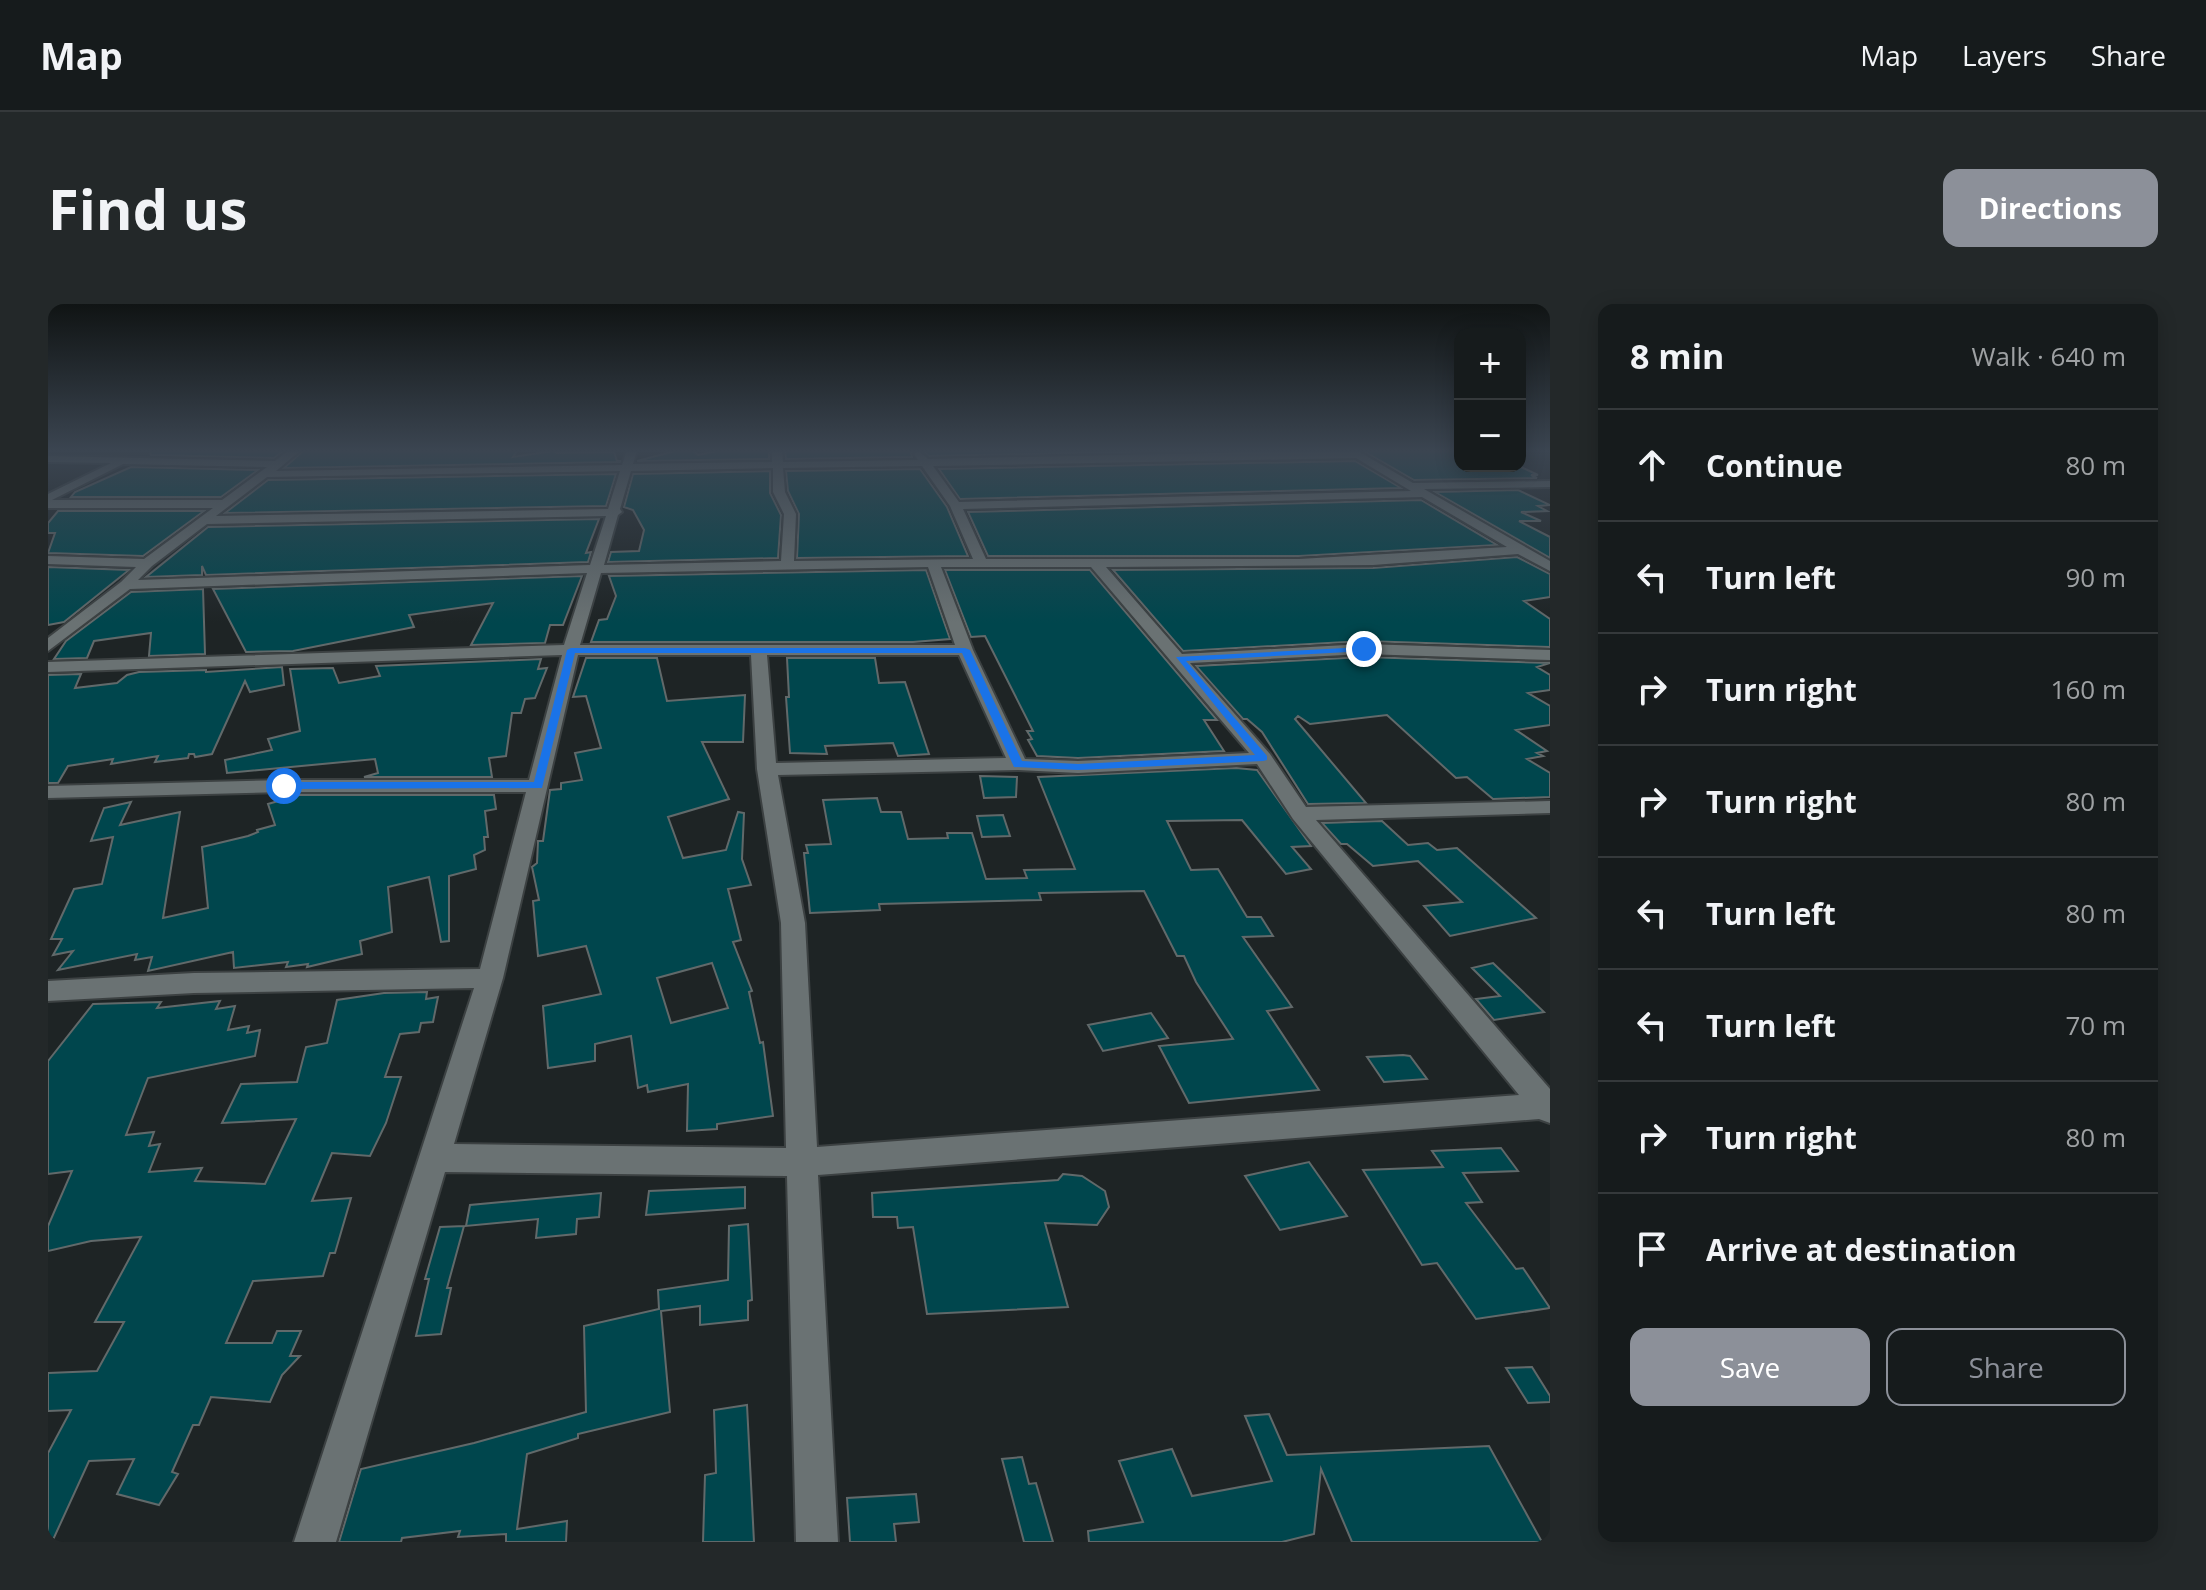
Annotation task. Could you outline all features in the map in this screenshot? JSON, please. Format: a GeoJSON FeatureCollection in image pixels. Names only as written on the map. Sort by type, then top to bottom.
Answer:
{"type":"FeatureCollection","features":[{"type":"Feature","properties":{"kind":"street"},"geometry":{"type":"LineString","coordinates":[[48,646],[126,585],[147,563],[223,508]]}},
{"type":"Feature","properties":{"kind":"street"},"geometry":{"type":"LineString","coordinates":[[315,1542],[490,978],[571,650],[593,570],[617,508]]}},
{"type":"Feature","properties":{"kind":"street"},"geometry":{"type":"LineString","coordinates":[[787,508],[790,514],[787,564]]}},
{"type":"Feature","properties":{"kind":"street"},"geometry":{"type":"LineString","coordinates":[[957,508],[981,563]]}},
{"type":"Feature","properties":{"kind":"street"},"geometry":{"type":"LineString","coordinates":[[1447,508],[1550,567]]}},
{"type":"Feature","properties":{"kind":"street"},"geometry":{"type":"LineString","coordinates":[[207,520],[616,512]]}},
{"type":"Feature","properties":{"kind":"street"},"geometry":{"type":"LineString","coordinates":[[126,585],[787,564],[1314,560],[1519,550]]}},
{"type":"Feature","properties":{"kind":"street"},"geometry":{"type":"LineString","coordinates":[[48,560],[147,563]]}},
{"type":"Feature","properties":{"kind":"street"},"geometry":{"type":"LineString","coordinates":[[1094,562],[1263,758],[1300,814],[1549,1107]]}},
{"type":"Feature","properties":{"kind":"street"},"geometry":{"type":"LineString","coordinates":[[933,563],[965,650],[1018,764]]}},
{"type":"Feature","properties":{"kind":"street"},"geometry":{"type":"LineString","coordinates":[[1179,659],[1364,649],[1550,655]]}},
{"type":"Feature","properties":{"kind":"street"},"geometry":{"type":"LineString","coordinates":[[48,667],[571,650],[965,650]]}},
{"type":"Feature","properties":{"kind":"street"},"geometry":{"type":"LineString","coordinates":[[759,651],[767,769],[793,923],[817,1542]]}},
{"type":"Feature","properties":{"kind":"street"},"geometry":{"type":"LineString","coordinates":[[767,769],[1018,764],[1078,767],[1263,758]]}},
{"type":"Feature","properties":{"kind":"street"},"geometry":{"type":"LineString","coordinates":[[48,792],[284,786],[538,786]]}},
{"type":"Feature","properties":{"kind":"street"},"geometry":{"type":"LineString","coordinates":[[1300,814],[1550,807]]}},
{"type":"Feature","properties":{"kind":"street"},"geometry":{"type":"LineString","coordinates":[[48,991],[194,983],[490,978]]}},
{"type":"Feature","properties":{"kind":"street"},"geometry":{"type":"LineString","coordinates":[[433,1158],[802,1162],[1549,1107]]}},
{"type":"Feature","properties":{"kind":"building"},"geometry":{"type":"Polygon","coordinates":[[[232,508],[509,508],[225,513],[232,508]]]}},
{"type":"Feature","properties":{"kind":"building"},"geometry":{"type":"Polygon","coordinates":[[[626,508],[777,508],[781,515],[778,558],[608,562],[611,552],[639,551],[644,530],[633,510],[626,508]]]}},
{"type":"Feature","properties":{"kind":"building"},"geometry":{"type":"Polygon","coordinates":[[[796,508],[947,508],[968,556],[797,558],[799,514],[796,508]]]}},
{"type":"Feature","properties":{"kind":"building"},"geometry":{"type":"Polygon","coordinates":[[[1128,508],[1434,508],[1497,545],[1299,556],[988,556],[968,512],[1128,508]]]}},
{"type":"Feature","properties":{"kind":"building"},"geometry":{"type":"Polygon","coordinates":[[[1462,508],[1541,508],[1547,511],[1521,512],[1541,521],[1519,521],[1550,537],[1550,558],[1462,508]]]}},
{"type":"Feature","properties":{"kind":"building"},"geometry":{"type":"Polygon","coordinates":[[[58,511],[204,511],[143,556],[48,553],[55,533],[48,533],[48,523],[58,511]]]}},
{"type":"Feature","properties":{"kind":"building"},"geometry":{"type":"Polygon","coordinates":[[[599,519],[586,553],[591,552],[588,562],[206,575],[202,566],[202,575],[146,577],[208,527],[599,519]]]}},
{"type":"Feature","properties":{"kind":"building"},"geometry":{"type":"Polygon","coordinates":[[[1517,557],[1550,574],[1550,597],[1524,601],[1550,619],[1550,647],[1364,641],[1183,651],[1113,570],[1373,568],[1517,557]]]}},
{"type":"Feature","properties":{"kind":"building"},"geometry":{"type":"Polygon","coordinates":[[[48,567],[129,570],[64,622],[48,625],[48,567]]]}},
{"type":"Feature","properties":{"kind":"building"},"geometry":{"type":"Polygon","coordinates":[[[926,570],[950,639],[913,642],[591,642],[599,620],[607,619],[616,596],[609,576],[926,570]]]}},
{"type":"Feature","properties":{"kind":"building"},"geometry":{"type":"Polygon","coordinates":[[[945,570],[1090,570],[1217,720],[1204,720],[1224,751],[1078,758],[1037,756],[1028,740],[1032,739],[1027,731],[1033,731],[985,636],[971,637],[945,570]]]}},
{"type":"Feature","properties":{"kind":"building"},"geometry":{"type":"Polygon","coordinates":[[[582,576],[563,625],[550,625],[545,643],[471,645],[493,603],[409,615],[414,627],[293,651],[246,652],[213,589],[582,576]]]}},
{"type":"Feature","properties":{"kind":"building"},"geometry":{"type":"Polygon","coordinates":[[[203,589],[205,654],[149,656],[151,633],[94,641],[87,658],[54,659],[66,641],[131,592],[203,589]]]}},
{"type":"Feature","properties":{"kind":"building"},"geometry":{"type":"Polygon","coordinates":[[[1364,657],[1550,663],[1537,667],[1550,675],[1550,690],[1528,693],[1550,706],[1550,725],[1516,730],[1547,751],[1537,753],[1543,756],[1527,759],[1550,773],[1550,797],[1493,799],[1467,777],[1456,778],[1387,715],[1310,724],[1298,716],[1295,719],[1366,803],[1308,804],[1262,732],[1243,719],[1196,666],[1364,657]]]}},
{"type":"Feature","properties":{"kind":"building"},"geometry":{"type":"Polygon","coordinates":[[[586,658],[657,658],[667,701],[745,695],[743,742],[702,742],[729,799],[668,817],[683,858],[726,850],[738,812],[744,813],[742,859],[751,885],[728,889],[741,940],[733,942],[752,991],[749,992],[760,1043],[763,1042],[773,1116],[717,1124],[717,1129],[687,1131],[688,1084],[648,1092],[647,1085],[638,1088],[631,1036],[595,1044],[595,1061],[548,1068],[543,1006],[601,994],[586,946],[538,956],[533,901],[539,900],[532,867],[537,863],[538,841],[543,841],[550,790],[561,789],[561,783],[582,780],[575,753],[601,748],[586,696],[573,697],[586,658]],[[712,963],[657,978],[671,1023],[728,1008],[712,963]]]}},
{"type":"Feature","properties":{"kind":"building"},"geometry":{"type":"Polygon","coordinates":[[[787,658],[875,658],[879,683],[905,682],[929,754],[898,756],[893,743],[825,746],[827,754],[790,753],[787,658]]]}},
{"type":"Feature","properties":{"kind":"building"},"geometry":{"type":"Polygon","coordinates":[[[541,659],[538,669],[547,668],[535,698],[525,699],[521,713],[512,713],[506,756],[489,758],[492,777],[364,777],[378,773],[375,759],[227,773],[225,760],[272,750],[268,739],[300,731],[290,669],[333,668],[339,683],[380,676],[376,666],[541,659]]]}},
{"type":"Feature","properties":{"kind":"building"},"geometry":{"type":"Polygon","coordinates":[[[282,667],[284,685],[250,692],[245,681],[212,754],[195,757],[189,754],[188,758],[155,762],[158,756],[111,764],[113,759],[68,766],[58,783],[48,783],[48,675],[81,674],[75,688],[117,683],[127,675],[139,672],[282,667]]]}},
{"type":"Feature","properties":{"kind":"building"},"geometry":{"type":"Polygon","coordinates":[[[1236,768],[1257,770],[1311,846],[1292,847],[1311,869],[1286,874],[1242,820],[1167,821],[1191,870],[1218,869],[1247,917],[1261,917],[1273,936],[1243,937],[1292,1007],[1267,1011],[1319,1090],[1189,1103],[1159,1046],[1233,1039],[1196,982],[1184,956],[1177,956],[1144,891],[1039,893],[1041,900],[879,904],[880,910],[810,913],[804,853],[808,853],[806,845],[831,844],[823,800],[877,798],[881,812],[901,812],[908,839],[948,838],[947,833],[972,833],[986,879],[1027,878],[1024,870],[1075,869],[1038,777],[1236,768]]]}},
{"type":"Feature","properties":{"kind":"building"},"geometry":{"type":"Polygon","coordinates":[[[980,776],[1017,777],[1016,797],[984,798],[980,776]]]}},
{"type":"Feature","properties":{"kind":"building"},"geometry":{"type":"Polygon","coordinates":[[[299,795],[494,795],[496,809],[485,811],[488,837],[484,837],[485,850],[474,855],[476,869],[449,876],[449,941],[441,942],[429,877],[388,887],[392,932],[360,941],[362,954],[307,967],[308,964],[286,967],[288,962],[234,968],[233,952],[148,971],[152,957],[135,960],[137,954],[58,970],[73,951],[53,955],[62,939],[51,939],[74,889],[102,884],[113,837],[91,841],[104,808],[131,802],[120,825],[180,812],[163,918],[208,908],[202,847],[248,836],[275,825],[268,804],[299,795]]]}},
{"type":"Feature","properties":{"kind":"building"},"geometry":{"type":"Polygon","coordinates":[[[1003,815],[1010,836],[982,837],[977,816],[1003,815]]]}},
{"type":"Feature","properties":{"kind":"building"},"geometry":{"type":"Polygon","coordinates":[[[1382,821],[1408,845],[1428,843],[1437,850],[1457,848],[1536,918],[1450,936],[1424,906],[1462,902],[1418,861],[1373,866],[1347,844],[1341,844],[1322,823],[1382,821]]]}},
{"type":"Feature","properties":{"kind":"building"},"geometry":{"type":"Polygon","coordinates":[[[1493,963],[1544,1012],[1494,1020],[1476,999],[1500,996],[1472,968],[1493,963]]]}},
{"type":"Feature","properties":{"kind":"building"},"geometry":{"type":"Polygon","coordinates":[[[427,992],[426,999],[438,997],[433,1022],[421,1023],[419,1032],[400,1034],[385,1077],[401,1077],[386,1123],[370,1156],[332,1153],[312,1201],[351,1198],[335,1253],[330,1253],[323,1276],[253,1281],[226,1343],[272,1343],[277,1331],[301,1331],[290,1356],[300,1356],[282,1375],[270,1402],[211,1397],[199,1425],[193,1425],[172,1472],[178,1474],[159,1505],[117,1494],[134,1459],[89,1461],[52,1542],[48,1542],[48,1453],[71,1410],[48,1411],[48,1373],[97,1371],[124,1322],[95,1322],[141,1237],[91,1241],[48,1251],[48,1226],[72,1171],[48,1174],[48,1061],[93,1004],[161,1002],[157,1008],[220,1001],[216,1009],[235,1006],[228,1030],[249,1026],[247,1033],[260,1030],[255,1056],[148,1078],[126,1135],[154,1132],[149,1146],[160,1144],[149,1172],[202,1168],[195,1181],[265,1184],[296,1119],[222,1123],[241,1084],[297,1082],[306,1047],[327,1043],[337,1000],[384,993],[427,992]]]}},
{"type":"Feature","properties":{"kind":"building"},"geometry":{"type":"Polygon","coordinates":[[[1151,1013],[1168,1038],[1103,1051],[1088,1025],[1151,1013]]]}},
{"type":"Feature","properties":{"kind":"building"},"geometry":{"type":"Polygon","coordinates":[[[1410,1056],[1427,1079],[1384,1082],[1367,1057],[1410,1056]]]}},
{"type":"Feature","properties":{"kind":"building"},"geometry":{"type":"Polygon","coordinates":[[[1501,1148],[1518,1171],[1463,1173],[1482,1202],[1466,1203],[1516,1269],[1523,1268],[1550,1308],[1476,1319],[1437,1263],[1422,1265],[1363,1170],[1443,1167],[1432,1151],[1501,1148]]]}},
{"type":"Feature","properties":{"kind":"building"},"geometry":{"type":"Polygon","coordinates":[[[1309,1162],[1347,1216],[1280,1230],[1245,1176],[1309,1162]]]}},
{"type":"Feature","properties":{"kind":"building"},"geometry":{"type":"Polygon","coordinates":[[[1063,1174],[1082,1176],[1105,1191],[1109,1207],[1097,1225],[1045,1223],[1068,1307],[927,1314],[913,1227],[898,1228],[897,1217],[873,1217],[872,1193],[1058,1180],[1063,1174]]]}},
{"type":"Feature","properties":{"kind":"building"},"geometry":{"type":"Polygon","coordinates":[[[745,1187],[745,1208],[646,1215],[649,1191],[745,1187]]]}},
{"type":"Feature","properties":{"kind":"building"},"geometry":{"type":"Polygon","coordinates":[[[601,1193],[599,1217],[577,1219],[576,1234],[536,1238],[538,1219],[466,1226],[470,1205],[601,1193]]]}},
{"type":"Feature","properties":{"kind":"building"},"geometry":{"type":"Polygon","coordinates":[[[748,1224],[752,1300],[748,1301],[748,1320],[700,1325],[700,1306],[661,1311],[670,1412],[578,1434],[578,1438],[527,1454],[517,1529],[567,1521],[566,1542],[506,1542],[506,1534],[458,1537],[460,1531],[402,1538],[401,1542],[339,1542],[361,1469],[474,1443],[586,1412],[584,1326],[659,1309],[658,1290],[728,1280],[729,1226],[748,1224]]]}},
{"type":"Feature","properties":{"kind":"building"},"geometry":{"type":"Polygon","coordinates":[[[464,1226],[447,1288],[451,1288],[441,1334],[416,1336],[429,1279],[425,1279],[440,1227],[464,1226]]]}},
{"type":"Feature","properties":{"kind":"building"},"geometry":{"type":"Polygon","coordinates":[[[1532,1367],[1550,1396],[1550,1402],[1528,1403],[1506,1368],[1532,1367]]]}},
{"type":"Feature","properties":{"kind":"building"},"geometry":{"type":"Polygon","coordinates":[[[747,1405],[754,1542],[703,1542],[705,1475],[716,1473],[714,1410],[747,1405]]]}},
{"type":"Feature","properties":{"kind":"building"},"geometry":{"type":"Polygon","coordinates":[[[1269,1414],[1287,1455],[1489,1446],[1542,1542],[1352,1542],[1321,1469],[1314,1534],[1282,1542],[1089,1542],[1088,1531],[1143,1522],[1119,1461],[1172,1449],[1192,1496],[1272,1481],[1245,1416],[1269,1414]]]}},
{"type":"Feature","properties":{"kind":"building"},"geometry":{"type":"Polygon","coordinates":[[[1022,1457],[1029,1484],[1036,1483],[1053,1542],[1024,1542],[1002,1459],[1022,1457]]]}},
{"type":"Feature","properties":{"kind":"building"},"geometry":{"type":"Polygon","coordinates":[[[916,1494],[919,1522],[894,1524],[896,1542],[850,1542],[847,1498],[916,1494]]]}},
{"type":"Feature","properties":{"kind":"route"},"geometry":{"type":"LineString","coordinates":[[284,786],[538,786],[571,650],[965,650],[1018,764],[1078,767],[1263,758],[1179,659],[1364,649]]}}]}
